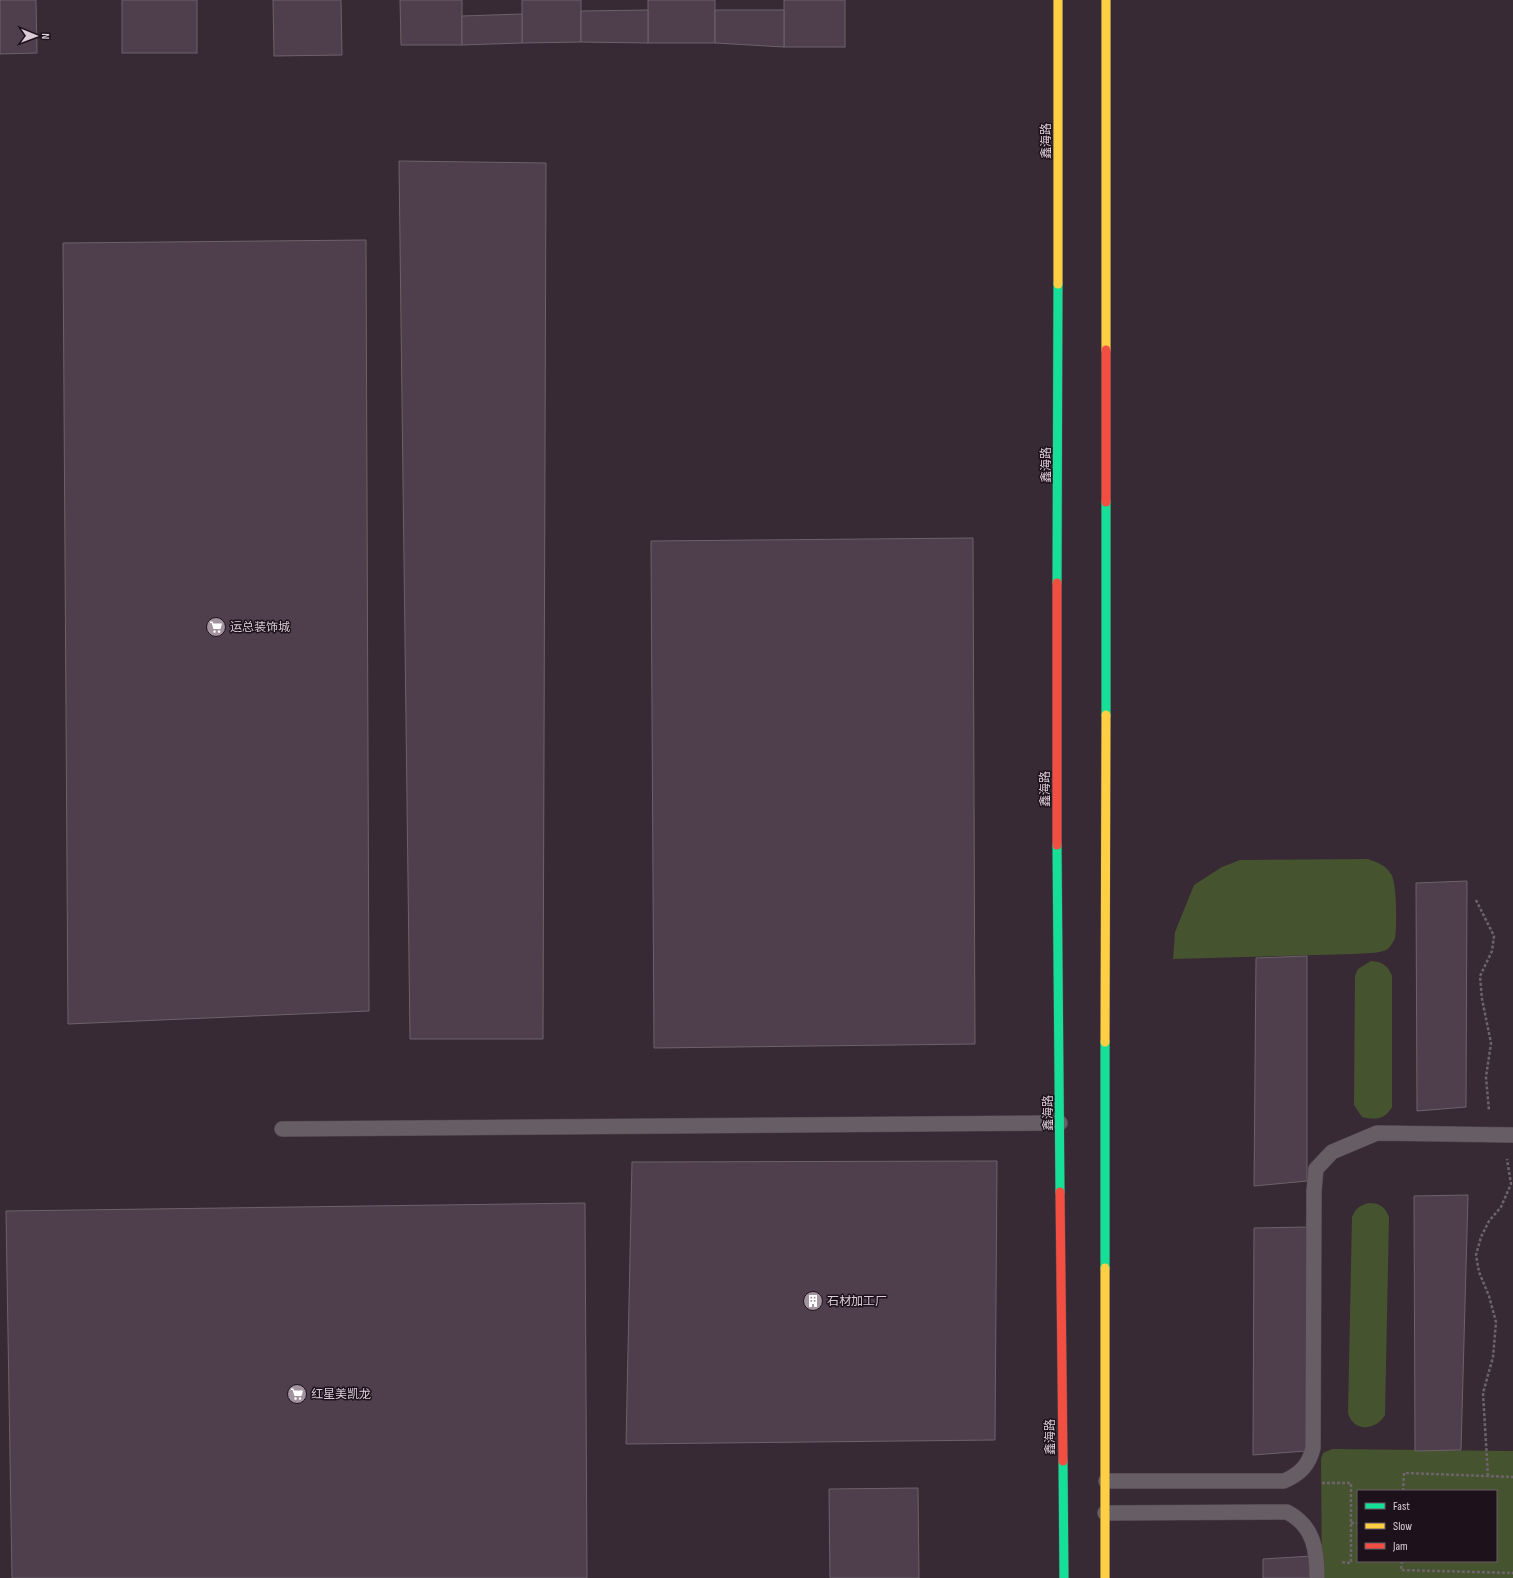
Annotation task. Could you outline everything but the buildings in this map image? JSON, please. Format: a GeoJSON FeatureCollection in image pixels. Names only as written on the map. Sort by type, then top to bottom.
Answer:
{"type":"FeatureCollection","features":[{"type":"Feature","properties":{"kind":"street","name":"鑫海路"},"geometry":{"type":"LineString","coordinates":[[1058,0],[1058,833],[1064,1578]]}},
{"type":"Feature","properties":{"kind":"street"},"geometry":{"type":"LineString","coordinates":[[1105,1578],[1106,0]]}},
{"type":"Feature","properties":{"kind":"lane"},"geometry":{"type":"LineString","coordinates":[[282,1129],[1060,1123]]}},
{"type":"Feature","properties":{"kind":"lane"},"geometry":{"type":"LineString","coordinates":[[1106,1481],[1284,1480],[1295,1476],[1306,1466],[1313,1448],[1314,1199],[1316,1169],[1332,1152],[1377,1133],[1513,1135]]}},
{"type":"Feature","properties":{"kind":"lane"},"geometry":{"type":"LineString","coordinates":[[1105,1513],[1287,1512],[1299,1518],[1307,1530],[1317,1554],[1317,1578]]}},
{"type":"Feature","properties":{"kind":"path"},"geometry":{"type":"LineString","coordinates":[[1476,900],[1494,936],[1492,951],[1480,976],[1480,984],[1491,1043],[1486,1077],[1490,1122],[1493,1135],[1496,1143],[1509,1162],[1511,1184],[1501,1207],[1489,1221],[1481,1237],[1476,1255],[1478,1272],[1489,1296],[1496,1322],[1493,1357],[1483,1393],[1488,1476]]}},
{"type":"Feature","properties":{"kind":"path"},"geometry":{"type":"LineString","coordinates":[[1404,1490],[1404,1473],[1513,1477]]}},
{"type":"Feature","properties":{"kind":"path"},"geometry":{"type":"LineString","coordinates":[[1317,1562],[1351,1562],[1351,1483],[1320,1483]]}},
{"type":"Feature","properties":{"kind":"path"},"geometry":{"type":"LineString","coordinates":[[1351,1522],[1357,1523]]}},
{"type":"Feature","properties":{"kind":"path"},"geometry":{"type":"LineString","coordinates":[[1402,1562],[1401,1570],[1513,1573]]}},
{"type":"Feature","properties":{"kind":"green space"},"geometry":{"type":"Polygon","coordinates":[[[1368,859],[1384,866],[1389,871],[1393,879],[1396,905],[1396,932],[1392,944],[1385,951],[1354,954],[1173,959],[1175,932],[1194,885],[1222,867],[1240,860],[1368,859]]]}},
{"type":"Feature","properties":{"kind":"green space"},"geometry":{"type":"Polygon","coordinates":[[[1371,961],[1379,962],[1384,965],[1392,976],[1392,1107],[1383,1117],[1375,1119],[1362,1117],[1354,1105],[1355,976],[1358,969],[1371,961]]]}},
{"type":"Feature","properties":{"kind":"green space"},"geometry":{"type":"Polygon","coordinates":[[[1369,1203],[1382,1206],[1389,1217],[1385,1415],[1376,1424],[1365,1427],[1355,1424],[1348,1413],[1352,1217],[1358,1208],[1369,1203]]]}},
{"type":"Feature","properties":{"kind":"green space"},"geometry":{"type":"Polygon","coordinates":[[[1332,1449],[1513,1451],[1513,1578],[1322,1578],[1321,1459],[1323,1453],[1332,1449]]]}},
{"type":"Feature","properties":{"kind":"traffic: fast"},"geometry":{"type":"LineString","coordinates":[[1057,583],[1058,284]]}},
{"type":"Feature","properties":{"kind":"traffic: fast"},"geometry":{"type":"LineString","coordinates":[[1106,502],[1106,715]]}},
{"type":"Feature","properties":{"kind":"traffic: fast"},"geometry":{"type":"LineString","coordinates":[[1057,845],[1060,1192]]}},
{"type":"Feature","properties":{"kind":"traffic: fast"},"geometry":{"type":"LineString","coordinates":[[1105,1042],[1105,1268]]}},
{"type":"Feature","properties":{"kind":"traffic: fast"},"geometry":{"type":"LineString","coordinates":[[1063,1461],[1064,1578]]}},
{"type":"Feature","properties":{"kind":"traffic: slow"},"geometry":{"type":"LineString","coordinates":[[1058,0],[1058,284]]}},
{"type":"Feature","properties":{"kind":"traffic: slow"},"geometry":{"type":"LineString","coordinates":[[1106,0],[1106,350]]}},
{"type":"Feature","properties":{"kind":"traffic: slow"},"geometry":{"type":"LineString","coordinates":[[1105,1042],[1106,715]]}},
{"type":"Feature","properties":{"kind":"traffic: slow"},"geometry":{"type":"LineString","coordinates":[[1105,1268],[1105,1578]]}},
{"type":"Feature","properties":{"kind":"traffic: jam"},"geometry":{"type":"LineString","coordinates":[[1106,350],[1106,502]]}},
{"type":"Feature","properties":{"kind":"traffic: jam"},"geometry":{"type":"LineString","coordinates":[[1057,583],[1057,845]]}},
{"type":"Feature","properties":{"kind":"traffic: jam"},"geometry":{"type":"LineString","coordinates":[[1060,1192],[1063,1461]]}},
{"type":"Feature","properties":{"kind":"place","name":"运总装饰城"},"geometry":{"type":"Point","coordinates":[216,627]}},
{"type":"Feature","properties":{"kind":"place","name":"石材加工厂"},"geometry":{"type":"Point","coordinates":[813,1301]}},
{"type":"Feature","properties":{"kind":"place","name":"红星美凯龙"},"geometry":{"type":"Point","coordinates":[297,1394]}}]}
